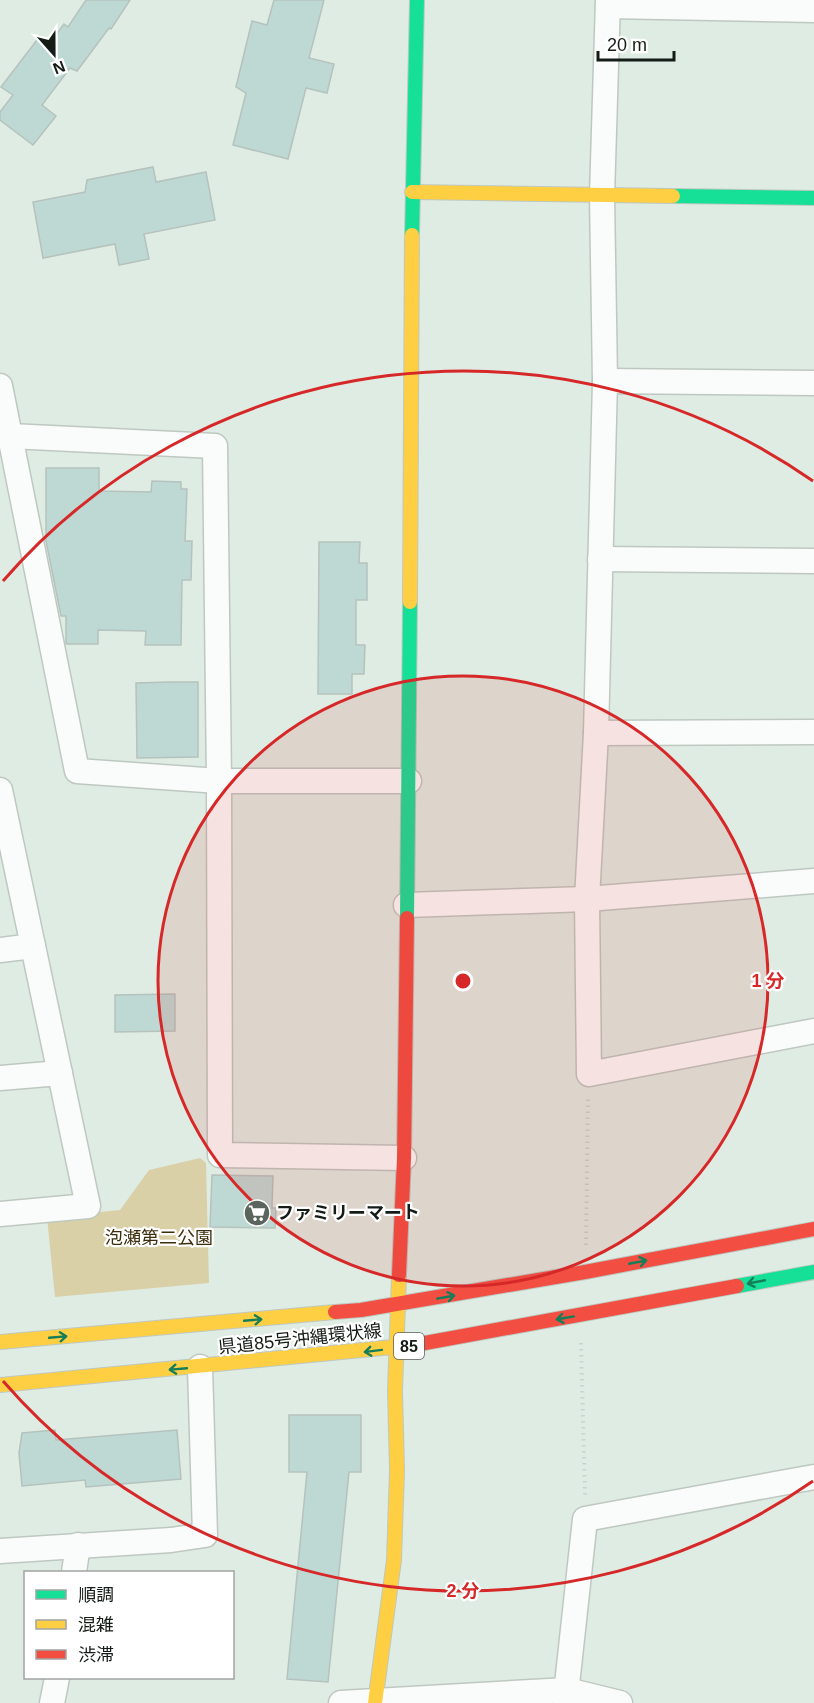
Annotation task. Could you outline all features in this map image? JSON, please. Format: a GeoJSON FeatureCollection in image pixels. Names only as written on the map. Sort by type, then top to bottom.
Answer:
{"type":"FeatureCollection","features":[{"type":"Feature","properties":{"kind":"street"},"geometry":{"type":"LineString","coordinates":[[376,1702],[394,1560],[397,1471],[396,1348],[404,1158],[409,781],[412,192],[417,0]]}},
{"type":"Feature","properties":{"kind":"street"},"geometry":{"type":"LineString","coordinates":[[814,10],[608,3],[603,196],[605,381],[596,733],[587,899],[589,1074],[814,1031]]}},
{"type":"Feature","properties":{"kind":"street"},"geometry":{"type":"LineString","coordinates":[[412,192],[814,198]]}},
{"type":"Feature","properties":{"kind":"street"},"geometry":{"type":"LineString","coordinates":[[605,381],[814,383]]}},
{"type":"Feature","properties":{"kind":"street"},"geometry":{"type":"LineString","coordinates":[[0,386],[78,771],[219,781],[409,781]]}},
{"type":"Feature","properties":{"kind":"street"},"geometry":{"type":"LineString","coordinates":[[10,436],[215,446],[220,1155],[404,1158]]}},
{"type":"Feature","properties":{"kind":"street"},"geometry":{"type":"LineString","coordinates":[[600,559],[814,561]]}},
{"type":"Feature","properties":{"kind":"street"},"geometry":{"type":"LineString","coordinates":[[596,733],[814,732]]}},
{"type":"Feature","properties":{"kind":"street"},"geometry":{"type":"LineString","coordinates":[[0,790],[3,819],[33,946],[88,1206],[0,1215]]}},
{"type":"Feature","properties":{"kind":"street"},"geometry":{"type":"LineString","coordinates":[[406,905],[587,899],[814,881]]}},
{"type":"Feature","properties":{"kind":"street"},"geometry":{"type":"LineString","coordinates":[[0,950],[33,946]]}},
{"type":"Feature","properties":{"kind":"street"},"geometry":{"type":"LineString","coordinates":[[0,1078],[60,1073]]}},
{"type":"Feature","properties":{"kind":"street","name":"県道85号沖縄環状線"},"geometry":{"type":"LineString","coordinates":[[0,1342],[399,1305],[814,1229]]}},
{"type":"Feature","properties":{"kind":"street","name":"県道85号沖縄環状線"},"geometry":{"type":"LineString","coordinates":[[0,1385],[396,1348],[814,1272]]}},
{"type":"Feature","properties":{"kind":"street"},"geometry":{"type":"LineString","coordinates":[[0,1551],[171,1540],[205,1535],[200,1367]]}},
{"type":"Feature","properties":{"kind":"street"},"geometry":{"type":"LineString","coordinates":[[566,1697],[585,1519],[814,1477]]}},
{"type":"Feature","properties":{"kind":"street"},"geometry":{"type":"LineString","coordinates":[[74,1571],[78,1545]]}},
{"type":"Feature","properties":{"kind":"street"},"geometry":{"type":"LineString","coordinates":[[52,1703],[57,1679]]}},
{"type":"Feature","properties":{"kind":"street"},"geometry":{"type":"LineString","coordinates":[[341,1703],[566,1697],[620,1703]]}},
{"type":"Feature","properties":{"kind":"path"},"geometry":{"type":"LineString","coordinates":[[585,1272],[589,1074]]}},
{"type":"Feature","properties":{"kind":"path"},"geometry":{"type":"LineString","coordinates":[[580,1315],[585,1519]]}},
{"type":"Feature","properties":{"kind":"green space","name":"泡瀬第二公園"},"geometry":{"type":"Polygon","coordinates":[[[200,1158],[206,1163],[209,1283],[55,1297],[47,1217],[120,1210],[149,1170],[200,1158]]]}},
{"type":"Feature","properties":{"kind":"building"},"geometry":{"type":"Polygon","coordinates":[[[86,0],[130,0],[111,29],[109,28],[77,71],[70,68],[42,105],[56,116],[33,145],[0,120],[0,112],[13,95],[1,87],[40,36],[50,43],[64,24],[68,27],[86,0]]]}},
{"type":"Feature","properties":{"kind":"building"},"geometry":{"type":"Polygon","coordinates":[[[274,0],[324,0],[309,58],[334,64],[327,93],[306,88],[288,159],[233,145],[246,93],[236,87],[252,21],[267,25],[274,0]]]}},
{"type":"Feature","properties":{"kind":"building"},"geometry":{"type":"Polygon","coordinates":[[[153,167],[156,182],[206,172],[215,220],[144,234],[149,259],[119,265],[115,244],[43,258],[33,202],[85,192],[87,180],[153,167]]]}},
{"type":"Feature","properties":{"kind":"building"},"geometry":{"type":"Polygon","coordinates":[[[46,468],[99,468],[99,491],[151,492],[152,481],[181,482],[181,489],[187,489],[185,541],[192,541],[191,580],[182,580],[181,645],[145,645],[146,631],[98,630],[98,644],[66,644],[66,616],[61,616],[46,541],[46,468]]]}},
{"type":"Feature","properties":{"kind":"building"},"geometry":{"type":"Polygon","coordinates":[[[319,542],[360,542],[359,563],[367,563],[367,600],[356,600],[356,645],[365,645],[364,674],[352,674],[352,694],[318,694],[319,542]]]}},
{"type":"Feature","properties":{"kind":"building"},"geometry":{"type":"Polygon","coordinates":[[[198,682],[198,757],[137,758],[136,683],[198,682]]]}},
{"type":"Feature","properties":{"kind":"building"},"geometry":{"type":"Polygon","coordinates":[[[175,994],[175,1031],[115,1032],[115,995],[175,994]]]}},
{"type":"Feature","properties":{"kind":"building"},"geometry":{"type":"Polygon","coordinates":[[[212,1175],[273,1176],[272,1208],[276,1208],[275,1228],[210,1227],[212,1175]]]}},
{"type":"Feature","properties":{"kind":"building"},"geometry":{"type":"Polygon","coordinates":[[[289,1415],[361,1415],[361,1472],[349,1472],[328,1682],[287,1679],[307,1472],[289,1472],[289,1415]]]}},
{"type":"Feature","properties":{"kind":"building"},"geometry":{"type":"Polygon","coordinates":[[[55,1430],[56,1440],[177,1430],[181,1479],[86,1487],[85,1480],[22,1486],[19,1453],[22,1433],[55,1430]]]}},
{"type":"Feature","properties":{"kind":"traffic: fast"},"geometry":{"type":"LineString","coordinates":[[412,235],[417,0]]}},
{"type":"Feature","properties":{"kind":"traffic: fast"},"geometry":{"type":"LineString","coordinates":[[673,196],[814,198]]}},
{"type":"Feature","properties":{"kind":"traffic: fast"},"geometry":{"type":"LineString","coordinates":[[407,918],[410,602]]}},
{"type":"Feature","properties":{"kind":"traffic: fast"},"geometry":{"type":"LineString","coordinates":[[737,1286],[814,1272]]}},
{"type":"Feature","properties":{"kind":"traffic: slow"},"geometry":{"type":"LineString","coordinates":[[412,192],[673,196]]}},
{"type":"Feature","properties":{"kind":"traffic: slow"},"geometry":{"type":"LineString","coordinates":[[410,602],[412,235]]}},
{"type":"Feature","properties":{"kind":"traffic: slow"},"geometry":{"type":"LineString","coordinates":[[375,1703],[394,1560],[397,1471],[395,1391],[399,1275]]}},
{"type":"Feature","properties":{"kind":"traffic: slow"},"geometry":{"type":"LineString","coordinates":[[0,1342],[335,1312]]}},
{"type":"Feature","properties":{"kind":"traffic: slow"},"geometry":{"type":"LineString","coordinates":[[0,1385],[414,1345]]}},
{"type":"Feature","properties":{"kind":"traffic: jam"},"geometry":{"type":"LineString","coordinates":[[399,1275],[404,1158],[407,918]]}},
{"type":"Feature","properties":{"kind":"traffic: jam"},"geometry":{"type":"LineString","coordinates":[[335,1312],[361,1310],[585,1272],[814,1229]]}},
{"type":"Feature","properties":{"kind":"traffic: jam"},"geometry":{"type":"LineString","coordinates":[[414,1345],[737,1286]]}},
{"type":"Feature","properties":{"kind":"place","name":"ファミリーマート"},"geometry":{"type":"Point","coordinates":[257,1213]}}]}
